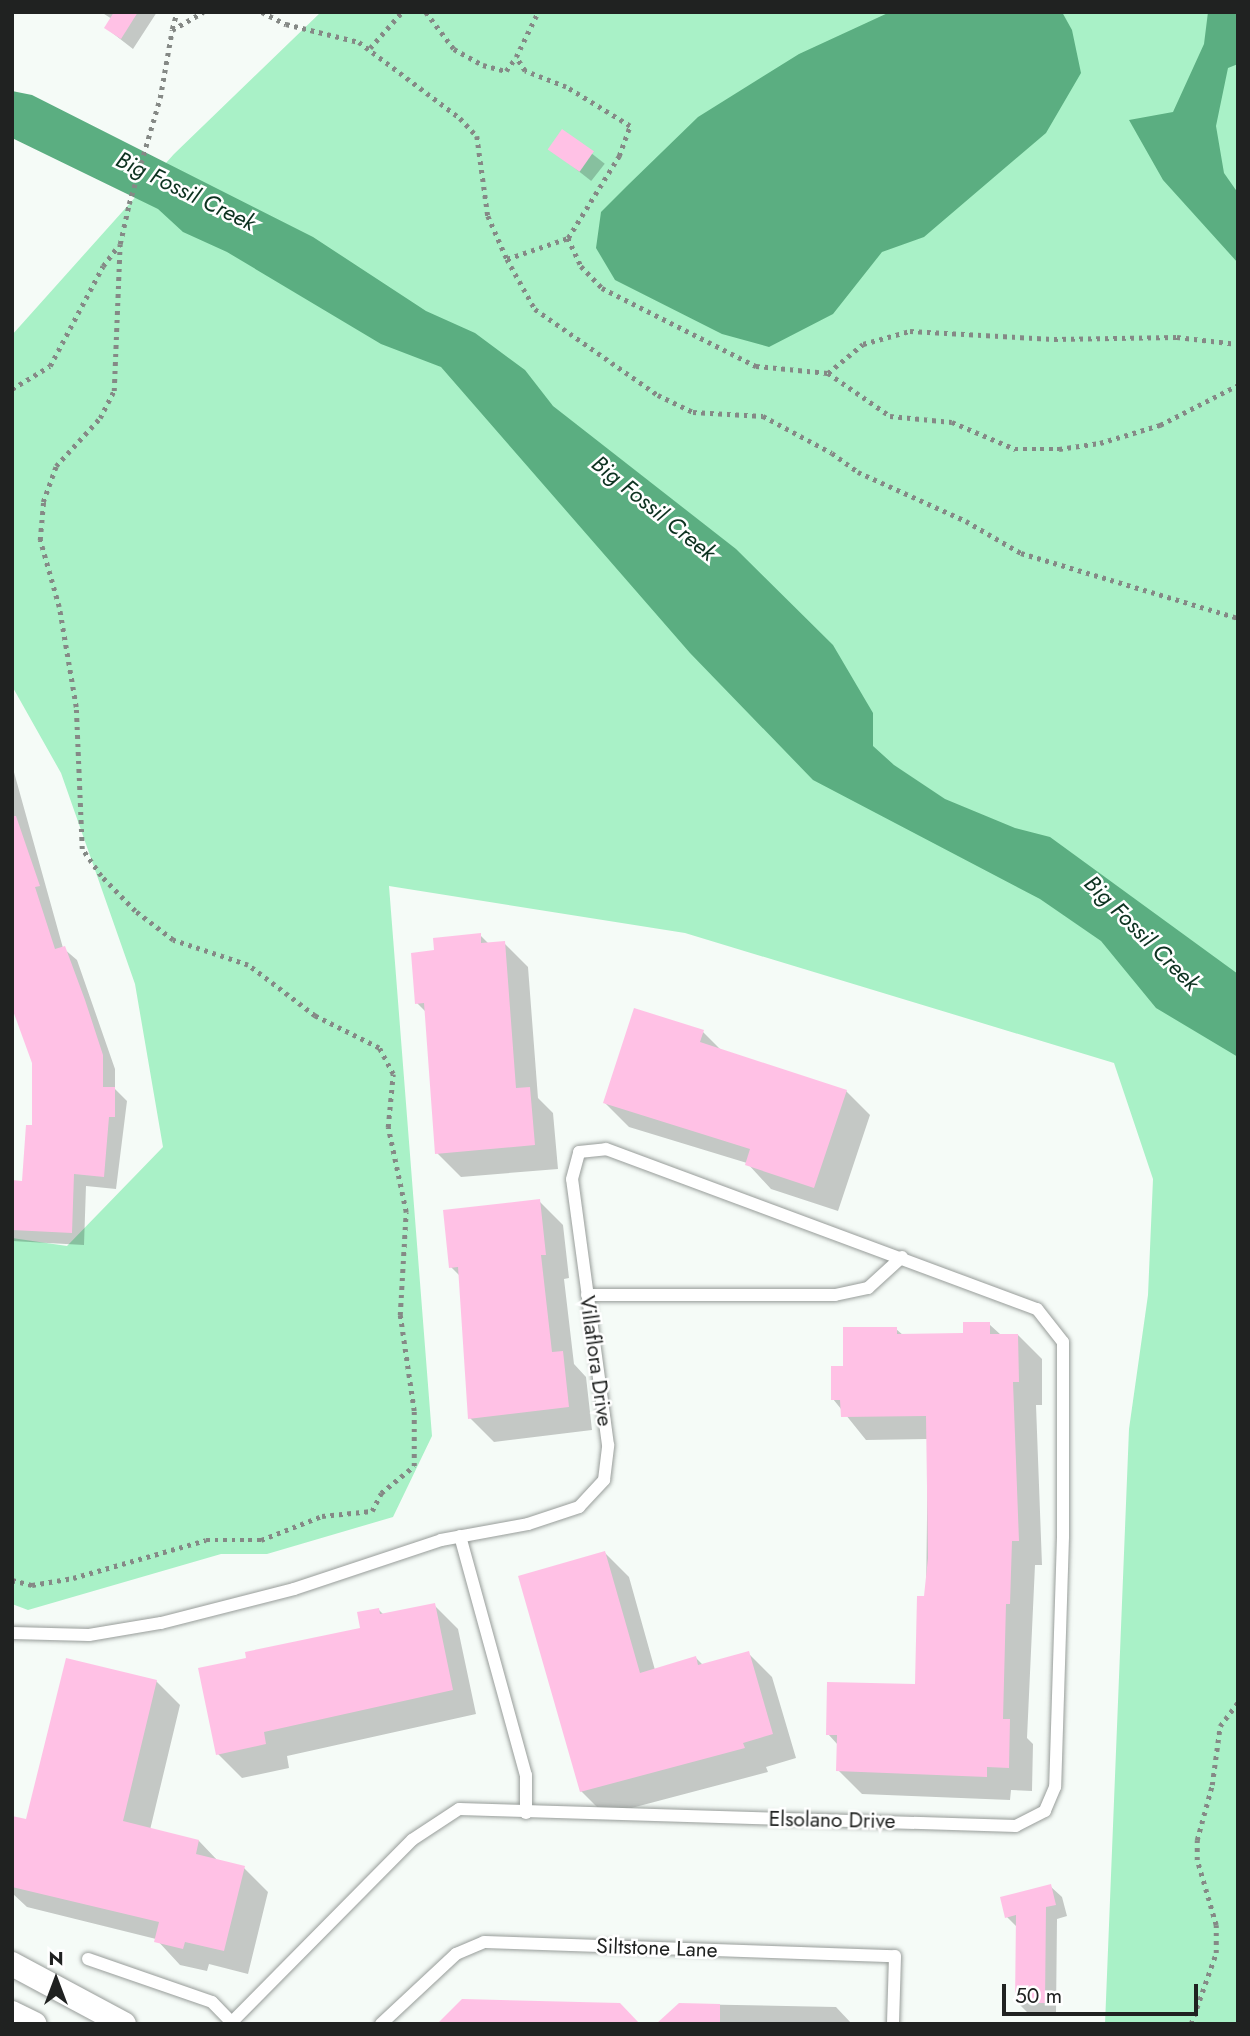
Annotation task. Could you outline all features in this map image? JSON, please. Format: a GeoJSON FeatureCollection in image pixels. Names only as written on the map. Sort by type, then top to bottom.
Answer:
{"type":"FeatureCollection","features":[{"type":"Feature","properties":{"kind":"street"},"geometry":{"type":"LineString","coordinates":[[12,1964],[124,2024]]}},
{"type":"Feature","properties":{"kind":"street"},"geometry":{"type":"LineString","coordinates":[[12,2013],[35,2024]]}},
{"type":"Feature","properties":{"kind":"lane","name":"Villaflora Drive"},"geometry":{"type":"LineString","coordinates":[[12,1633],[89,1635],[161,1623],[294,1589],[460,1536],[528,1524],[579,1507],[604,1480],[608,1445],[572,1179],[579,1152],[606,1149],[1037,1309],[1063,1342]]}},
{"type":"Feature","properties":{"kind":"lane"},"geometry":{"type":"LineString","coordinates":[[587,1295],[835,1294],[868,1287],[902,1257]]}},
{"type":"Feature","properties":{"kind":"lane","name":"Elsolano Drive"},"geometry":{"type":"LineString","coordinates":[[230,2023],[412,1840],[458,1810],[1016,1826],[1045,1811],[1055,1787],[1063,1537],[1063,1342]]}},
{"type":"Feature","properties":{"kind":"lane"},"geometry":{"type":"LineString","coordinates":[[460,1536],[526,1774],[526,1813]]}},
{"type":"Feature","properties":{"kind":"lane","name":"Siltstone Lane"},"geometry":{"type":"LineString","coordinates":[[381,2024],[456,1954],[484,1942],[895,1956],[894,2024]]}},
{"type":"Feature","properties":{"kind":"lane"},"geometry":{"type":"LineString","coordinates":[[88,1959],[212,2002],[230,2023]]}},
{"type":"Feature","properties":{"kind":"path"},"geometry":{"type":"LineString","coordinates":[[12,1580],[32,1585],[73,1578],[206,1540],[261,1540],[322,1516],[372,1511],[381,1493],[414,1466],[414,1411],[400,1315],[406,1212],[388,1127],[393,1074],[379,1048],[323,1021],[248,965],[173,940],[127,902],[82,849],[76,707],[56,595],[40,540],[43,502],[56,467],[100,418],[114,391],[120,244],[152,129],[177,12]]}},
{"type":"Feature","properties":{"kind":"path"},"geometry":{"type":"LineString","coordinates":[[172,30],[203,12]]}},
{"type":"Feature","properties":{"kind":"path"},"geometry":{"type":"LineString","coordinates":[[262,12],[286,24],[329,32],[369,48],[477,136],[488,216],[507,258],[536,309],[658,395],[693,412],[763,416],[832,453],[858,472],[966,521],[1021,553],[1238,618]]}},
{"type":"Feature","properties":{"kind":"path"},"geometry":{"type":"LineString","coordinates":[[369,48],[402,12]]}},
{"type":"Feature","properties":{"kind":"path"},"geometry":{"type":"LineString","coordinates":[[426,12],[454,49],[483,65],[506,71],[516,58],[538,12]]}},
{"type":"Feature","properties":{"kind":"path"},"geometry":{"type":"LineString","coordinates":[[507,258],[568,238],[619,156],[630,125],[566,87],[525,71],[516,58]]}},
{"type":"Feature","properties":{"kind":"path"},"geometry":{"type":"LineString","coordinates":[[568,238],[581,266],[602,288],[755,366],[828,373],[890,416],[953,422],[1015,449],[1059,449],[1100,443],[1160,425],[1238,385]]}},
{"type":"Feature","properties":{"kind":"path"},"geometry":{"type":"LineString","coordinates":[[12,390],[50,366],[103,266],[120,244]]}},
{"type":"Feature","properties":{"kind":"path"},"geometry":{"type":"LineString","coordinates":[[828,373],[863,344],[910,331],[1054,339],[1177,337],[1238,344]]}},
{"type":"Feature","properties":{"kind":"path"},"geometry":{"type":"LineString","coordinates":[[1191,2024],[1216,1953],[1216,1925],[1197,1860],[1197,1840],[1212,1785],[1220,1726],[1238,1702]]}},
{"type":"Feature","properties":{"kind":"shaded area"},"geometry":{"type":"Polygon","coordinates":[[[321,12],[1238,12],[1238,2024],[1105,2024],[1129,1429],[1148,1295],[1153,1179],[1114,1063],[685,933],[389,886],[432,1436],[393,1517],[267,1554],[221,1554],[28,1610],[12,1604],[12,1238],[67,1246],[163,1147],[135,984],[61,773],[12,686],[12,335],[174,154],[321,12]]]}},
{"type":"Feature","properties":{"kind":"water"},"geometry":{"type":"Polygon","coordinates":[[[890,12],[1062,12],[1072,30],[1081,73],[1046,133],[924,237],[882,252],[833,314],[769,347],[722,334],[615,280],[596,248],[601,212],[627,186],[698,117],[799,54],[890,12]]]}},
{"type":"Feature","properties":{"kind":"water"},"geometry":{"type":"Polygon","coordinates":[[[1208,12],[1238,12],[1238,64],[1228,68],[1216,126],[1224,173],[1238,193],[1238,263],[1163,180],[1129,120],[1173,112],[1204,44],[1208,12]]]}},
{"type":"Feature","properties":{"kind":"water","name":"Big Fossil Creek"},"geometry":{"type":"Polygon","coordinates":[[[12,91],[32,95],[313,237],[426,311],[475,333],[525,370],[553,406],[736,549],[833,645],[873,713],[873,746],[894,765],[945,799],[1015,828],[1050,837],[1238,974],[1238,1057],[1156,1008],[1101,941],[1040,899],[813,780],[690,653],[441,367],[381,344],[227,252],[183,232],[158,209],[12,138],[12,91]]]}},
{"type":"Feature","properties":{"kind":"building"},"geometry":{"type":"Polygon","coordinates":[[[114,12],[138,12],[121,39],[104,28],[114,12]]]}},
{"type":"Feature","properties":{"kind":"building"},"geometry":{"type":"Polygon","coordinates":[[[562,129],[594,151],[580,172],[548,149],[562,129]]]}},
{"type":"Feature","properties":{"kind":"building"},"geometry":{"type":"Polygon","coordinates":[[[12,816],[16,816],[40,886],[35,887],[55,949],[65,946],[85,1000],[103,1055],[103,1087],[115,1087],[115,1117],[109,1117],[104,1177],[74,1174],[72,1233],[12,1230],[12,1180],[22,1181],[26,1125],[32,1125],[32,1063],[12,1008],[12,816]]]}},
{"type":"Feature","properties":{"kind":"building"},"geometry":{"type":"Polygon","coordinates":[[[481,933],[481,943],[505,941],[516,1088],[530,1087],[535,1145],[435,1154],[424,1003],[415,1004],[411,953],[434,950],[433,938],[481,933]]]}},
{"type":"Feature","properties":{"kind":"building"},"geometry":{"type":"Polygon","coordinates":[[[634,1008],[704,1030],[700,1042],[847,1090],[814,1188],[745,1165],[750,1149],[603,1103],[634,1008]]]}},
{"type":"Feature","properties":{"kind":"building"},"geometry":{"type":"Polygon","coordinates":[[[540,1199],[546,1255],[541,1255],[552,1352],[563,1351],[569,1407],[468,1419],[458,1267],[449,1268],[443,1210],[540,1199]]]}},
{"type":"Feature","properties":{"kind":"building"},"geometry":{"type":"Polygon","coordinates":[[[963,1322],[990,1322],[990,1334],[1018,1334],[1019,1382],[1013,1382],[1019,1541],[1012,1541],[1010,1604],[1006,1604],[1003,1719],[1010,1719],[1009,1768],[987,1767],[987,1777],[836,1771],[837,1735],[826,1735],[827,1682],[915,1684],[917,1596],[924,1596],[928,1558],[926,1416],[841,1417],[840,1400],[831,1400],[831,1366],[843,1366],[843,1327],[897,1327],[897,1334],[963,1333],[963,1322]]]}},
{"type":"Feature","properties":{"kind":"building"},"geometry":{"type":"Polygon","coordinates":[[[605,1551],[640,1673],[696,1656],[698,1665],[749,1651],[773,1734],[743,1743],[745,1748],[580,1792],[518,1576],[605,1551]]]}},
{"type":"Feature","properties":{"kind":"building"},"geometry":{"type":"Polygon","coordinates":[[[435,1603],[453,1690],[264,1732],[266,1744],[216,1755],[198,1668],[246,1658],[245,1652],[360,1628],[357,1612],[379,1608],[380,1614],[435,1603]]]}},
{"type":"Feature","properties":{"kind":"building"},"geometry":{"type":"Polygon","coordinates":[[[66,1658],[157,1680],[123,1821],[199,1840],[196,1854],[245,1866],[224,1951],[185,1942],[183,1949],[154,1942],[159,1922],[12,1887],[12,1816],[26,1819],[66,1658]]]}},
{"type":"Feature","properties":{"kind":"building"},"geometry":{"type":"Polygon","coordinates":[[[1051,1884],[1056,1905],[1046,1907],[1045,2003],[1015,2003],[1016,1915],[1005,1918],[1000,1897],[1051,1884]]]}},
{"type":"Feature","properties":{"kind":"building"},"geometry":{"type":"Polygon","coordinates":[[[462,1999],[620,2003],[640,2024],[437,2024],[462,1999]]]}},
{"type":"Feature","properties":{"kind":"building"},"geometry":{"type":"Polygon","coordinates":[[[679,2003],[720,2004],[720,2024],[656,2024],[679,2003]]]}}]}
